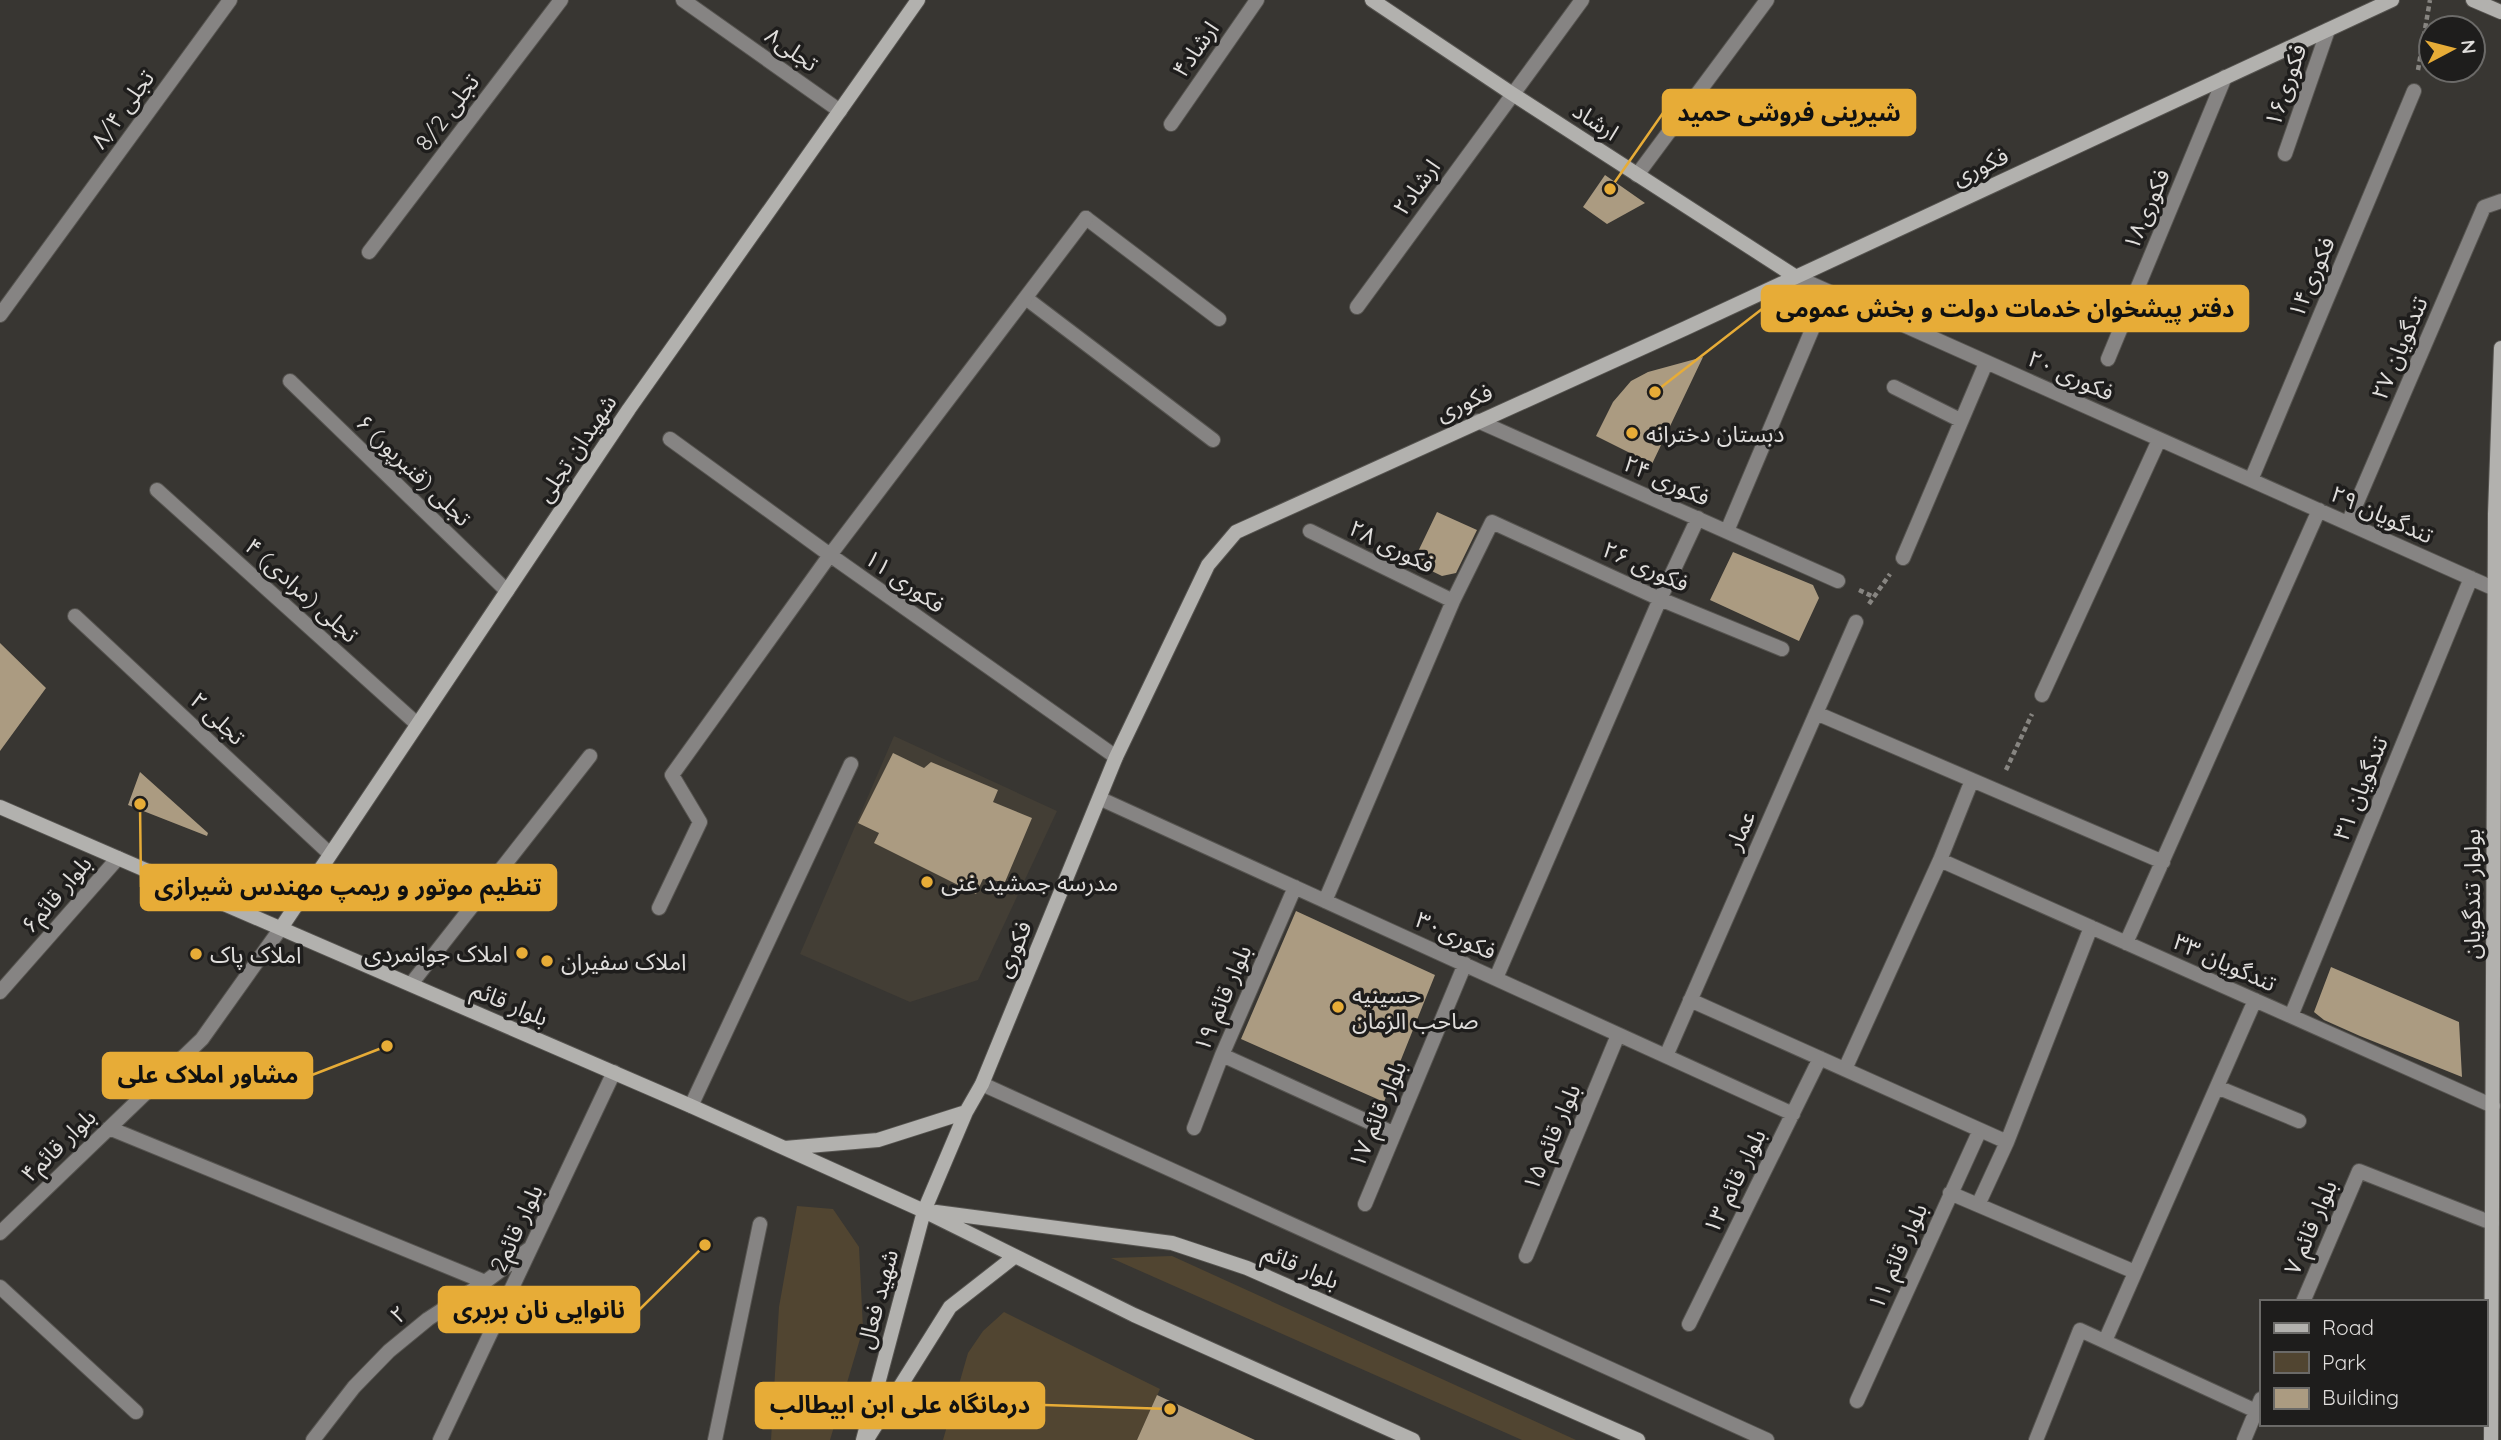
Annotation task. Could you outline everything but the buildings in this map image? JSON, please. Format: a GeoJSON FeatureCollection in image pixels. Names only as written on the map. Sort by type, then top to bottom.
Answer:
{"type":"FeatureCollection","features":[{"type":"Feature","properties":{"kind":"street","name":"۸/۴ تجلی"},"geometry":{"type":"LineString","coordinates":[[0,315],[230,0]]}},
{"type":"Feature","properties":{"kind":"street","name":"8/2 تجلی"},"geometry":{"type":"LineString","coordinates":[[369,252],[561,0]]}},
{"type":"Feature","properties":{"kind":"street","name":"تجلی۸"},"geometry":{"type":"LineString","coordinates":[[683,0],[840,111]]}},
{"type":"Feature","properties":{"kind":"street","name":"شهیدان تجلی"},"geometry":{"type":"LineString","coordinates":[[281,928],[629,409],[918,0]]}},
{"type":"Feature","properties":{"kind":"street","name":"۴ارشاد"},"geometry":{"type":"LineString","coordinates":[[1171,124],[1257,0]]}},
{"type":"Feature","properties":{"kind":"street","name":"ارشاد"},"geometry":{"type":"LineString","coordinates":[[1373,0],[1511,93],[1796,277]]}},
{"type":"Feature","properties":{"kind":"street","name":"۲ارشاد"},"geometry":{"type":"LineString","coordinates":[[1357,307],[1511,93],[1582,0]]}},
{"type":"Feature","properties":{"kind":"street"},"geometry":{"type":"LineString","coordinates":[[1637,175],[1768,0]]}},
{"type":"Feature","properties":{"kind":"street","name":"فکوری"},"geometry":{"type":"LineString","coordinates":[[924,1211],[966,1112],[982,1084],[1116,757],[1208,565],[1236,532],[1796,277],[2392,0]]}},
{"type":"Feature","properties":{"kind":"street"},"geometry":{"type":"LineString","coordinates":[[2473,0],[2501,12]]}},
{"type":"Feature","properties":{"kind":"street","name":"فکوری۱۶"},"geometry":{"type":"LineString","coordinates":[[2285,154],[2329,30]]}},
{"type":"Feature","properties":{"kind":"street","name":"فکوری۱۸"},"geometry":{"type":"LineString","coordinates":[[2108,359],[2225,77]]}},
{"type":"Feature","properties":{"kind":"street","name":"فکوری۱۴"},"geometry":{"type":"LineString","coordinates":[[2251,480],[2414,91]]}},
{"type":"Feature","properties":{"kind":"street","name":"۲۷ تندگویان"},"geometry":{"type":"LineString","coordinates":[[2347,523],[2484,207],[2501,201]]}},
{"type":"Feature","properties":{"kind":"street"},"geometry":{"type":"LineString","coordinates":[[659,908],[700,822],[672,775],[830,555],[1086,218],[1219,319]]}},
{"type":"Feature","properties":{"kind":"street","name":"فکوری ۲۰"},"geometry":{"type":"LineString","coordinates":[[1796,277],[2251,480]]}},
{"type":"Feature","properties":{"kind":"street"},"geometry":{"type":"LineString","coordinates":[[1727,531],[1828,292]]}},
{"type":"Feature","properties":{"kind":"street"},"geometry":{"type":"LineString","coordinates":[[1027,299],[1213,440]]}},
{"type":"Feature","properties":{"kind":"street","name":"بولوار تندگویان"},"geometry":{"type":"LineString","coordinates":[[2491,1440],[2495,514],[2501,348]]}},
{"type":"Feature","properties":{"kind":"street"},"geometry":{"type":"LineString","coordinates":[[1902,558],[1986,362]]}},
{"type":"Feature","properties":{"kind":"street","name":"۶ تجلی (قنبرپور)"},"geometry":{"type":"LineString","coordinates":[[290,382],[507,591]]}},
{"type":"Feature","properties":{"kind":"street"},"geometry":{"type":"LineString","coordinates":[[1894,387],[1960,420]]}},
{"type":"Feature","properties":{"kind":"street","name":"فکوری ۲۴"},"geometry":{"type":"LineString","coordinates":[[1478,421],[1838,581]]}},
{"type":"Feature","properties":{"kind":"street","name":"فکوری ۱۱"},"geometry":{"type":"LineString","coordinates":[[670,439],[1116,757]]}},
{"type":"Feature","properties":{"kind":"street"},"geometry":{"type":"LineString","coordinates":[[2042,695],[2159,440]]}},
{"type":"Feature","properties":{"kind":"street","name":"۲۹ تندگویان"},"geometry":{"type":"LineString","coordinates":[[2251,480],[2495,589]]}},
{"type":"Feature","properties":{"kind":"street"},"geometry":{"type":"LineString","coordinates":[[2495,514],[2501,486]]}},
{"type":"Feature","properties":{"kind":"street","name":"۴ تجلی (مرادی)"},"geometry":{"type":"LineString","coordinates":[[157,490],[417,724]]}},
{"type":"Feature","properties":{"kind":"street"},"geometry":{"type":"LineString","coordinates":[[2126,943],[2319,510]]}},
{"type":"Feature","properties":{"kind":"street"},"geometry":{"type":"LineString","coordinates":[[1496,978],[1660,598],[1698,519]]}},
{"type":"Feature","properties":{"kind":"street","name":"فکوری ۲۶"},"geometry":{"type":"LineString","coordinates":[[1453,601],[1492,522],[1660,598],[1783,649]]}},
{"type":"Feature","properties":{"kind":"street","name":"فکوری ۲۸"},"geometry":{"type":"LineString","coordinates":[[1310,531],[1453,601]]}},
{"type":"Feature","properties":{"kind":"street","name":"۳۱ تندگویان"},"geometry":{"type":"LineString","coordinates":[[2291,1016],[2471,578]]}},
{"type":"Feature","properties":{"kind":"street"},"geometry":{"type":"LineString","coordinates":[[1325,901],[1453,601]]}},
{"type":"Feature","properties":{"kind":"street","name":"۲ تجلی"},"geometry":{"type":"LineString","coordinates":[[75,615],[330,854]]}},
{"type":"Feature","properties":{"kind":"street","name":"عمار"},"geometry":{"type":"LineString","coordinates":[[1666,1056],[1856,622]]}},
{"type":"Feature","properties":{"kind":"street"},"geometry":{"type":"LineString","coordinates":[[1816,713],[2163,862]]}},
{"type":"Feature","properties":{"kind":"street"},"geometry":{"type":"LineString","coordinates":[[411,984],[590,756]]}},
{"type":"Feature","properties":{"kind":"street"},"geometry":{"type":"LineString","coordinates":[[691,1106],[851,764]]}},
{"type":"Feature","properties":{"kind":"street"},"geometry":{"type":"LineString","coordinates":[[1845,1069],[1940,860],[1972,780]]}},
{"type":"Feature","properties":{"kind":"street","name":"فکوری۳۰"},"geometry":{"type":"LineString","coordinates":[[1101,799],[1793,1114]]}},
{"type":"Feature","properties":{"kind":"street","name":"بلوار قائم"},"geometry":{"type":"LineString","coordinates":[[2,810],[691,1106],[924,1211],[1134,1315],[1413,1440]]}},
{"type":"Feature","properties":{"kind":"street","name":"بلوار قائم۶"},"geometry":{"type":"LineString","coordinates":[[0,992],[118,858]]}},
{"type":"Feature","properties":{"kind":"street","name":"۳۳ تندگویان"},"geometry":{"type":"LineString","coordinates":[[1940,860],[2493,1106]]}},
{"type":"Feature","properties":{"kind":"street","name":"بلوار قائم ۱۹"},"geometry":{"type":"LineString","coordinates":[[1194,1128],[1222,1055],[1296,887]]}},
{"type":"Feature","properties":{"kind":"street"},"geometry":{"type":"LineString","coordinates":[[1978,1205],[2007,1142],[2091,927]]}},
{"type":"Feature","properties":{"kind":"street","name":"بلوار قائم۴"},"geometry":{"type":"LineString","coordinates":[[0,1233],[202,1039],[281,928]]}},
{"type":"Feature","properties":{"kind":"street","name":"بلوار قائم ۱۷"},"geometry":{"type":"LineString","coordinates":[[1365,1204],[1465,964]]}},
{"type":"Feature","properties":{"kind":"street"},"geometry":{"type":"LineString","coordinates":[[1690,1000],[2007,1142]]}},
{"type":"Feature","properties":{"kind":"street"},"geometry":{"type":"LineString","coordinates":[[2105,1341],[2255,1000]]}},
{"type":"Feature","properties":{"kind":"street","name":"بلوار قائم ۱۵"},"geometry":{"type":"LineString","coordinates":[[1526,1256],[1618,1035]]}},
{"type":"Feature","properties":{"kind":"street"},"geometry":{"type":"LineString","coordinates":[[1222,1055],[1393,1133]]}},
{"type":"Feature","properties":{"kind":"street","name":"بلوار قائم ۱۳"},"geometry":{"type":"LineString","coordinates":[[1689,1324],[1821,1058]]}},
{"type":"Feature","properties":{"kind":"street","name":"2بلوار قائم"},"geometry":{"type":"LineString","coordinates":[[440,1440],[614,1072]]}},
{"type":"Feature","properties":{"kind":"street"},"geometry":{"type":"LineString","coordinates":[[982,1084],[1766,1440]]}},
{"type":"Feature","properties":{"kind":"street"},"geometry":{"type":"LineString","coordinates":[[2217,1087],[2299,1121]]}},
{"type":"Feature","properties":{"kind":"street"},"geometry":{"type":"LineString","coordinates":[[783,1148],[878,1140],[966,1112]]}},
{"type":"Feature","properties":{"kind":"street"},"geometry":{"type":"LineString","coordinates":[[109,1128],[485,1282]]}},
{"type":"Feature","properties":{"kind":"street","name":"بلوار قائم ۱۱"},"geometry":{"type":"LineString","coordinates":[[1857,1401],[1980,1130]]}},
{"type":"Feature","properties":{"kind":"street","name":"بلوار قائم ۷"},"geometry":{"type":"LineString","coordinates":[[2304,1300],[2359,1171],[2492,1223]]}},
{"type":"Feature","properties":{"kind":"street"},"geometry":{"type":"LineString","coordinates":[[1950,1193],[2135,1272]]}},
{"type":"Feature","properties":{"kind":"street","name":"بلوار قائم"},"geometry":{"type":"LineString","coordinates":[[924,1211],[1172,1243],[1247,1268],[1637,1440]]}},
{"type":"Feature","properties":{"kind":"street","name":"شهید فعال"},"geometry":{"type":"LineString","coordinates":[[865,1440],[924,1211]]}},
{"type":"Feature","properties":{"kind":"street"},"geometry":{"type":"LineString","coordinates":[[715,1440],[760,1224]]}},
{"type":"Feature","properties":{"kind":"street","name":"۲"},"geometry":{"type":"LineString","coordinates":[[313,1440],[354,1387],[389,1351],[428,1319],[485,1282],[532,1246]]}},
{"type":"Feature","properties":{"kind":"street"},"geometry":{"type":"LineString","coordinates":[[865,1440],[950,1307],[1014,1257]]}},
{"type":"Feature","properties":{"kind":"street"},"geometry":{"type":"LineString","coordinates":[[0,1287],[136,1412]]}},
{"type":"Feature","properties":{"kind":"street"},"geometry":{"type":"LineString","coordinates":[[2036,1440],[2080,1330],[2259,1405],[2244,1440]]}},
{"type":"Feature","properties":{"kind":"path"},"geometry":{"type":"LineString","coordinates":[[2414,91],[2430,0]]}},
{"type":"Feature","properties":{"kind":"path"},"geometry":{"type":"LineString","coordinates":[[1856,622],[1902,558]]}},
{"type":"Feature","properties":{"kind":"path"},"geometry":{"type":"LineString","coordinates":[[1996,791],[2042,695]]}},
{"type":"Feature","properties":{"kind":"shaded area","name":"مدرسه جمشید غنی"},"geometry":{"type":"Polygon","coordinates":[[[894,736],[1057,811],[978,980],[910,1002],[800,954],[894,736]]]}},
{"type":"Feature","properties":{"kind":"green space"},"geometry":{"type":"Polygon","coordinates":[[[797,1206],[833,1209],[859,1247],[863,1329],[830,1440],[771,1440],[779,1307],[797,1206]]]}},
{"type":"Feature","properties":{"kind":"green space"},"geometry":{"type":"Polygon","coordinates":[[[1172,1256],[1576,1440],[1522,1440],[1111,1258],[1172,1256]]]}},
{"type":"Feature","properties":{"kind":"green space"},"geometry":{"type":"Polygon","coordinates":[[[1004,1312],[1160,1389],[1137,1440],[943,1440],[968,1353],[983,1331],[1004,1312]]]}},
{"type":"Feature","properties":{"kind":"place","name":"شیرینی فروشی حمید"},"geometry":{"type":"Point","coordinates":[1610,189]}},
{"type":"Feature","properties":{"kind":"place","name":"دفتر پیشخوان خدمات دولت و بخش عمومی"},"geometry":{"type":"Point","coordinates":[1655,392]}},
{"type":"Feature","properties":{"kind":"place","name":"دبستان دخترانه"},"geometry":{"type":"Point","coordinates":[1632,433]}},
{"type":"Feature","properties":{"kind":"place","name":"تنظیم موتور و ریمپ مهندس شیرازی"},"geometry":{"type":"Point","coordinates":[140,804]}},
{"type":"Feature","properties":{"kind":"place","name":"مدرسه جمشید غنی"},"geometry":{"type":"Point","coordinates":[927,882]}},
{"type":"Feature","properties":{"kind":"place","name":"املاک جوانمردی"},"geometry":{"type":"Point","coordinates":[522,953]}},
{"type":"Feature","properties":{"kind":"place","name":"املاک پاک"},"geometry":{"type":"Point","coordinates":[196,954]}},
{"type":"Feature","properties":{"kind":"place","name":"املاک سفیران"},"geometry":{"type":"Point","coordinates":[547,961]}},
{"type":"Feature","properties":{"kind":"place","name":"حسینیه صاحب الزمان"},"geometry":{"type":"Point","coordinates":[1338,1007]}},
{"type":"Feature","properties":{"kind":"place","name":"مشاور املاک علی"},"geometry":{"type":"Point","coordinates":[387,1046]}},
{"type":"Feature","properties":{"kind":"place","name":"نانوایی نان بربری"},"geometry":{"type":"Point","coordinates":[705,1245]}},
{"type":"Feature","properties":{"kind":"place","name":"درمانگاه علی ابن ابیطالب"},"geometry":{"type":"Point","coordinates":[1170,1409]}}]}
